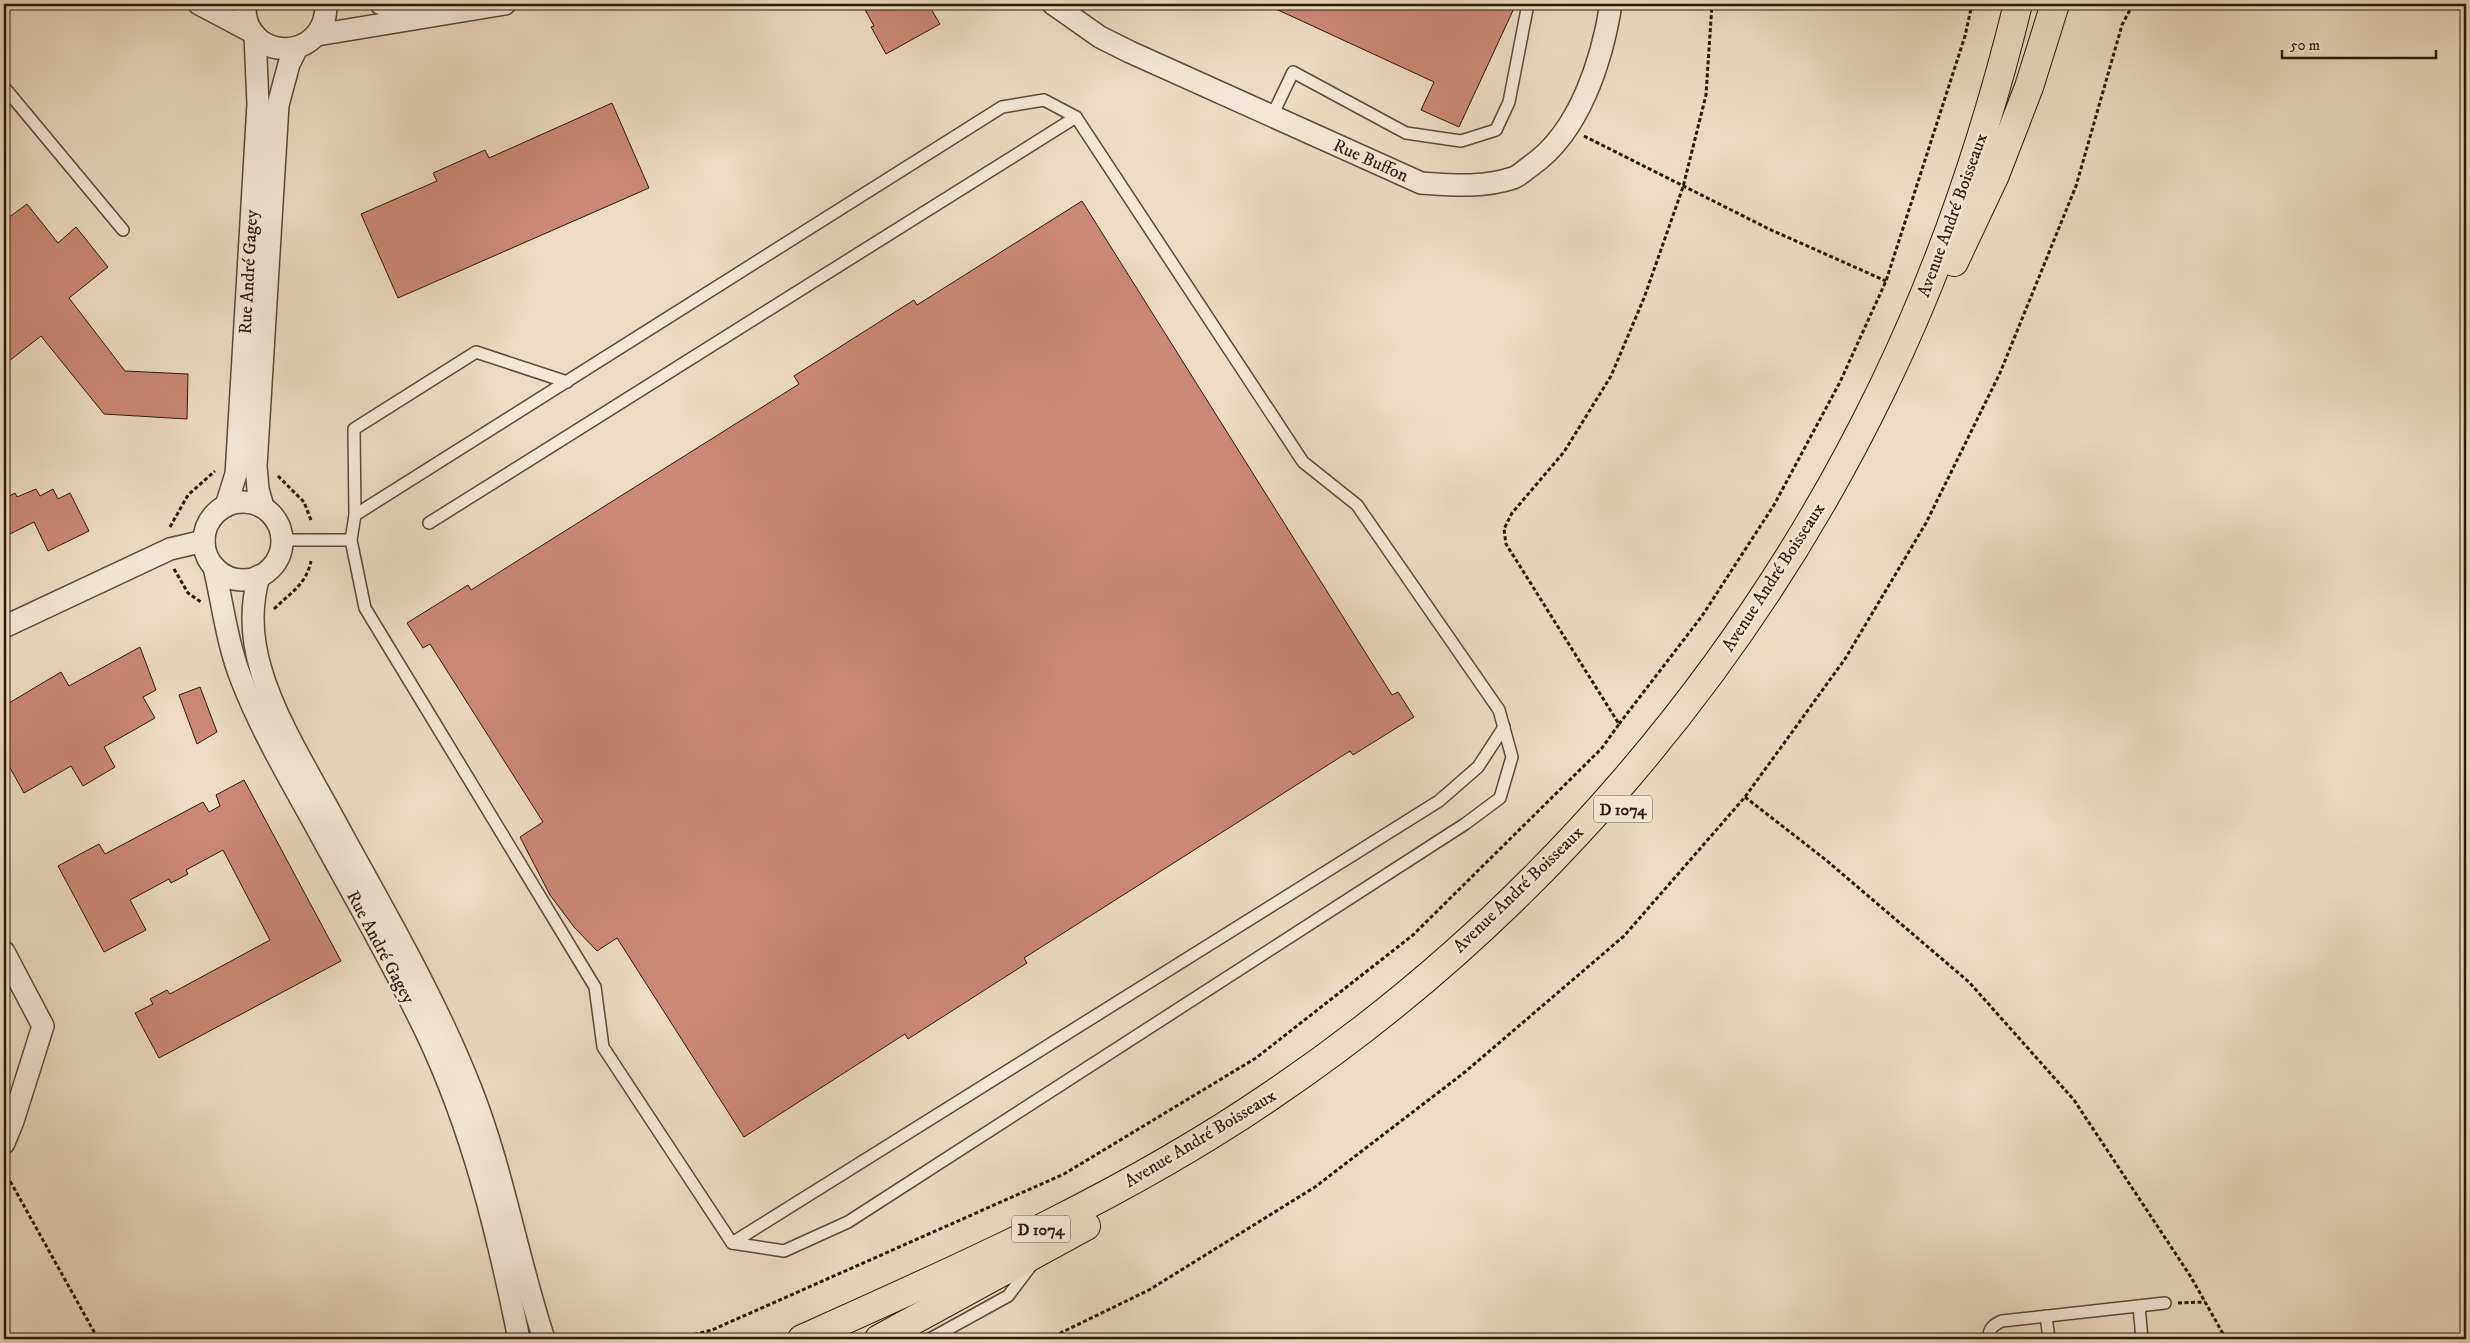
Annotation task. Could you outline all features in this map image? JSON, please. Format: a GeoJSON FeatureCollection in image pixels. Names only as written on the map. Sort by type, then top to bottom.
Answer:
{"type":"FeatureCollection","features":[{"type":"Feature","properties":{"kind":"main road","name":"Avenue André Boisseaux"},"geometry":{"type":"LineString","coordinates":[[802,1339],[1052,1223],[1186,1150],[1269,1097],[1345,1044],[1458,950],[1509,903],[1626,780],[1728,648],[1780,573],[1817,511],[1883,387],[1918,310],[1965,188],[2018,4]]}},
{"type":"Feature","properties":{"kind":"main road","name":"Avenue André Boisseaux"},"geometry":{"type":"LineString","coordinates":[[879,1339],[1156,1188],[1283,1109],[1393,1026],[1506,930],[1614,819],[1680,741],[1725,682],[1825,525],[1906,366],[1995,175],[2029,86],[2055,4]]}},
{"type":"Feature","properties":{"kind":"street"},"geometry":{"type":"LineString","coordinates":[[199,4],[274,48],[297,48],[317,35],[458,10],[505,4]]}},
{"type":"Feature","properties":{"kind":"street","name":"Rue André Gagey"},"geometry":{"type":"LineString","coordinates":[[226,506],[236,474],[238,450],[258,104],[253,34],[247,22],[245,4]]}},
{"type":"Feature","properties":{"kind":"street"},"geometry":{"type":"LineString","coordinates":[[317,35],[323,25],[326,4]]}},
{"type":"Feature","properties":{"kind":"street"},"geometry":{"type":"LineString","coordinates":[[381,4],[458,10]]}},
{"type":"Feature","properties":{"kind":"street","name":"Rue Buffon"},"geometry":{"type":"LineString","coordinates":[[1053,4],[1100,37],[1421,183],[1469,186],[1514,178],[1545,156],[1569,126],[1589,89],[1611,4]]}},
{"type":"Feature","properties":{"kind":"street","name":"Rue André Gagey"},"geometry":{"type":"LineString","coordinates":[[263,507],[258,489],[256,466],[278,105],[289,64],[297,48]]}},
{"type":"Feature","properties":{"kind":"street"},"geometry":{"type":"LineString","coordinates":[[244,502],[263,507],[277,521],[282,540],[276,562],[268,570],[247,580],[223,575],[208,559],[204,541],[210,520],[226,506],[244,502]]}},
{"type":"Feature","properties":{"kind":"street"},"geometry":{"type":"LineString","coordinates":[[4,627],[170,549],[204,541]]}},
{"type":"Feature","properties":{"kind":"street","name":"Rue André Gagey"},"geometry":{"type":"LineString","coordinates":[[214,567],[231,649],[241,680],[265,734],[398,976],[428,1036],[452,1094],[490,1210],[520,1339]]}},
{"type":"Feature","properties":{"kind":"street","name":"Rue André Gagey"},"geometry":{"type":"LineString","coordinates":[[258,576],[254,593],[253,615],[256,653],[261,673],[308,772],[414,966],[460,1063],[488,1134],[544,1339]]}},
{"type":"Feature","properties":{"kind":"street"},"geometry":{"type":"LineString","coordinates":[[4,952],[43,1026],[13,1121],[4,1143]]}},
{"type":"Feature","properties":{"kind":"lane"},"geometry":{"type":"LineString","coordinates":[[1272,116],[1293,72],[1406,133],[1461,141],[1496,130],[1509,102],[1528,4]]}},
{"type":"Feature","properties":{"kind":"lane"},"geometry":{"type":"LineString","coordinates":[[4,87],[123,230]]}},
{"type":"Feature","properties":{"kind":"lane"},"geometry":{"type":"LineString","coordinates":[[355,515],[567,382],[1002,107],[1044,100],[1076,117],[1303,462],[1357,505],[1499,710],[1512,757],[1500,798],[1465,824],[848,1222],[784,1251],[732,1243],[603,1048],[596,987],[364,608],[351,540],[355,515],[354,429],[476,352],[567,382]]}},
{"type":"Feature","properties":{"kind":"lane"},"geometry":{"type":"LineString","coordinates":[[429,523],[1076,117]]}},
{"type":"Feature","properties":{"kind":"lane"},"geometry":{"type":"LineString","coordinates":[[282,540],[351,540]]}},
{"type":"Feature","properties":{"kind":"lane"},"geometry":{"type":"LineString","coordinates":[[732,1243],[1439,801],[1478,767],[1504,727]]}},
{"type":"Feature","properties":{"kind":"lane"},"geometry":{"type":"LineString","coordinates":[[930,1339],[1008,1296],[1044,1249]]}},
{"type":"Feature","properties":{"kind":"lane"},"geometry":{"type":"LineString","coordinates":[[1989,1339],[1988,1333],[1992,1325],[2002,1321],[2165,1303]]}},
{"type":"Feature","properties":{"kind":"lane"},"geometry":{"type":"LineString","coordinates":[[2139,1306],[2142,1339]]}},
{"type":"Feature","properties":{"kind":"lane"},"geometry":{"type":"LineString","coordinates":[[2046,1316],[2049,1339]]}},
{"type":"Feature","properties":{"kind":"path"},"geometry":{"type":"LineString","coordinates":[[1683,187],[1706,95],[1712,4]]}},
{"type":"Feature","properties":{"kind":"path"},"geometry":{"type":"LineString","coordinates":[[1619,724],[1702,616],[1774,505],[1840,382],[1886,281],[1965,36],[1972,4]]}},
{"type":"Feature","properties":{"kind":"path"},"geometry":{"type":"LineString","coordinates":[[1048,1339],[1148,1290],[1315,1187],[1465,1072],[1624,936],[1745,797],[1845,659],[1926,523],[2000,373],[2076,186],[2122,25],[2133,4]]}},
{"type":"Feature","properties":{"kind":"path"},"geometry":{"type":"LineString","coordinates":[[1569,126],[1591,140],[1683,187],[1769,229],[1886,281]]}},
{"type":"Feature","properties":{"kind":"path"},"geometry":{"type":"LineString","coordinates":[[168,535],[173,519],[188,495],[220,466]]}},
{"type":"Feature","properties":{"kind":"path"},"geometry":{"type":"LineString","coordinates":[[275,474],[304,502],[311,520]]}},
{"type":"Feature","properties":{"kind":"path"},"geometry":{"type":"LineString","coordinates":[[172,561],[178,578],[188,593],[196,600],[205,603]]}},
{"type":"Feature","properties":{"kind":"path"},"geometry":{"type":"LineString","coordinates":[[271,612],[304,581],[311,561]]}},
{"type":"Feature","properties":{"kind":"path"},"geometry":{"type":"LineString","coordinates":[[1745,797],[1826,860],[1969,982],[2074,1100],[2191,1277],[2226,1339]]}},
{"type":"Feature","properties":{"kind":"path"},"geometry":{"type":"LineString","coordinates":[[4,1170],[98,1339]]}},
{"type":"Feature","properties":{"kind":"path"},"geometry":{"type":"LineString","coordinates":[[2165,1303],[2205,1302]]}},
{"type":"Feature","properties":{"kind":"building"},"geometry":{"type":"Polygon","coordinates":[[[862,4],[928,4],[940,24],[886,54],[871,27],[874,26],[862,4]]]}},
{"type":"Feature","properties":{"kind":"building"},"geometry":{"type":"Polygon","coordinates":[[[1265,4],[1516,4],[1459,127],[1421,110],[1434,82],[1265,4]]]}},
{"type":"Feature","properties":{"kind":"building"},"geometry":{"type":"Polygon","coordinates":[[[612,103],[649,188],[398,298],[361,214],[437,181],[433,173],[485,150],[489,158],[612,103]]]}},
{"type":"Feature","properties":{"kind":"building"},"geometry":{"type":"Polygon","coordinates":[[[1082,201],[1392,695],[1398,692],[1414,717],[1353,755],[1350,751],[1024,958],[1027,963],[908,1039],[905,1034],[744,1137],[617,938],[597,951],[574,927],[550,895],[520,837],[543,822],[430,644],[423,648],[407,623],[468,585],[471,590],[799,384],[794,376],[914,300],[917,305],[1082,201]]]}},
{"type":"Feature","properties":{"kind":"building"},"geometry":{"type":"Polygon","coordinates":[[[27,204],[58,243],[76,227],[108,267],[69,298],[125,371],[188,374],[187,419],[104,414],[41,336],[4,365],[4,221],[27,204]]]}},
{"type":"Feature","properties":{"kind":"building"},"geometry":{"type":"Polygon","coordinates":[[[36,489],[40,496],[53,489],[58,499],[70,493],[89,531],[48,551],[34,522],[4,537],[4,499],[15,493],[17,497],[36,489]]]}},
{"type":"Feature","properties":{"kind":"building"},"geometry":{"type":"Polygon","coordinates":[[[140,647],[156,690],[143,697],[155,718],[104,747],[115,767],[83,786],[71,766],[24,793],[4,757],[4,706],[61,672],[69,686],[140,647]]]}},
{"type":"Feature","properties":{"kind":"building"},"geometry":{"type":"Polygon","coordinates":[[[200,687],[217,732],[197,744],[179,695],[200,687]]]}},
{"type":"Feature","properties":{"kind":"building"},"geometry":{"type":"Polygon","coordinates":[[[244,780],[341,961],[159,1058],[135,1013],[153,1004],[150,999],[167,990],[170,994],[270,940],[223,850],[186,870],[188,874],[171,883],[169,879],[130,900],[146,930],[104,952],[58,866],[99,844],[105,854],[203,802],[209,812],[220,806],[216,795],[244,780]]]}}]}
